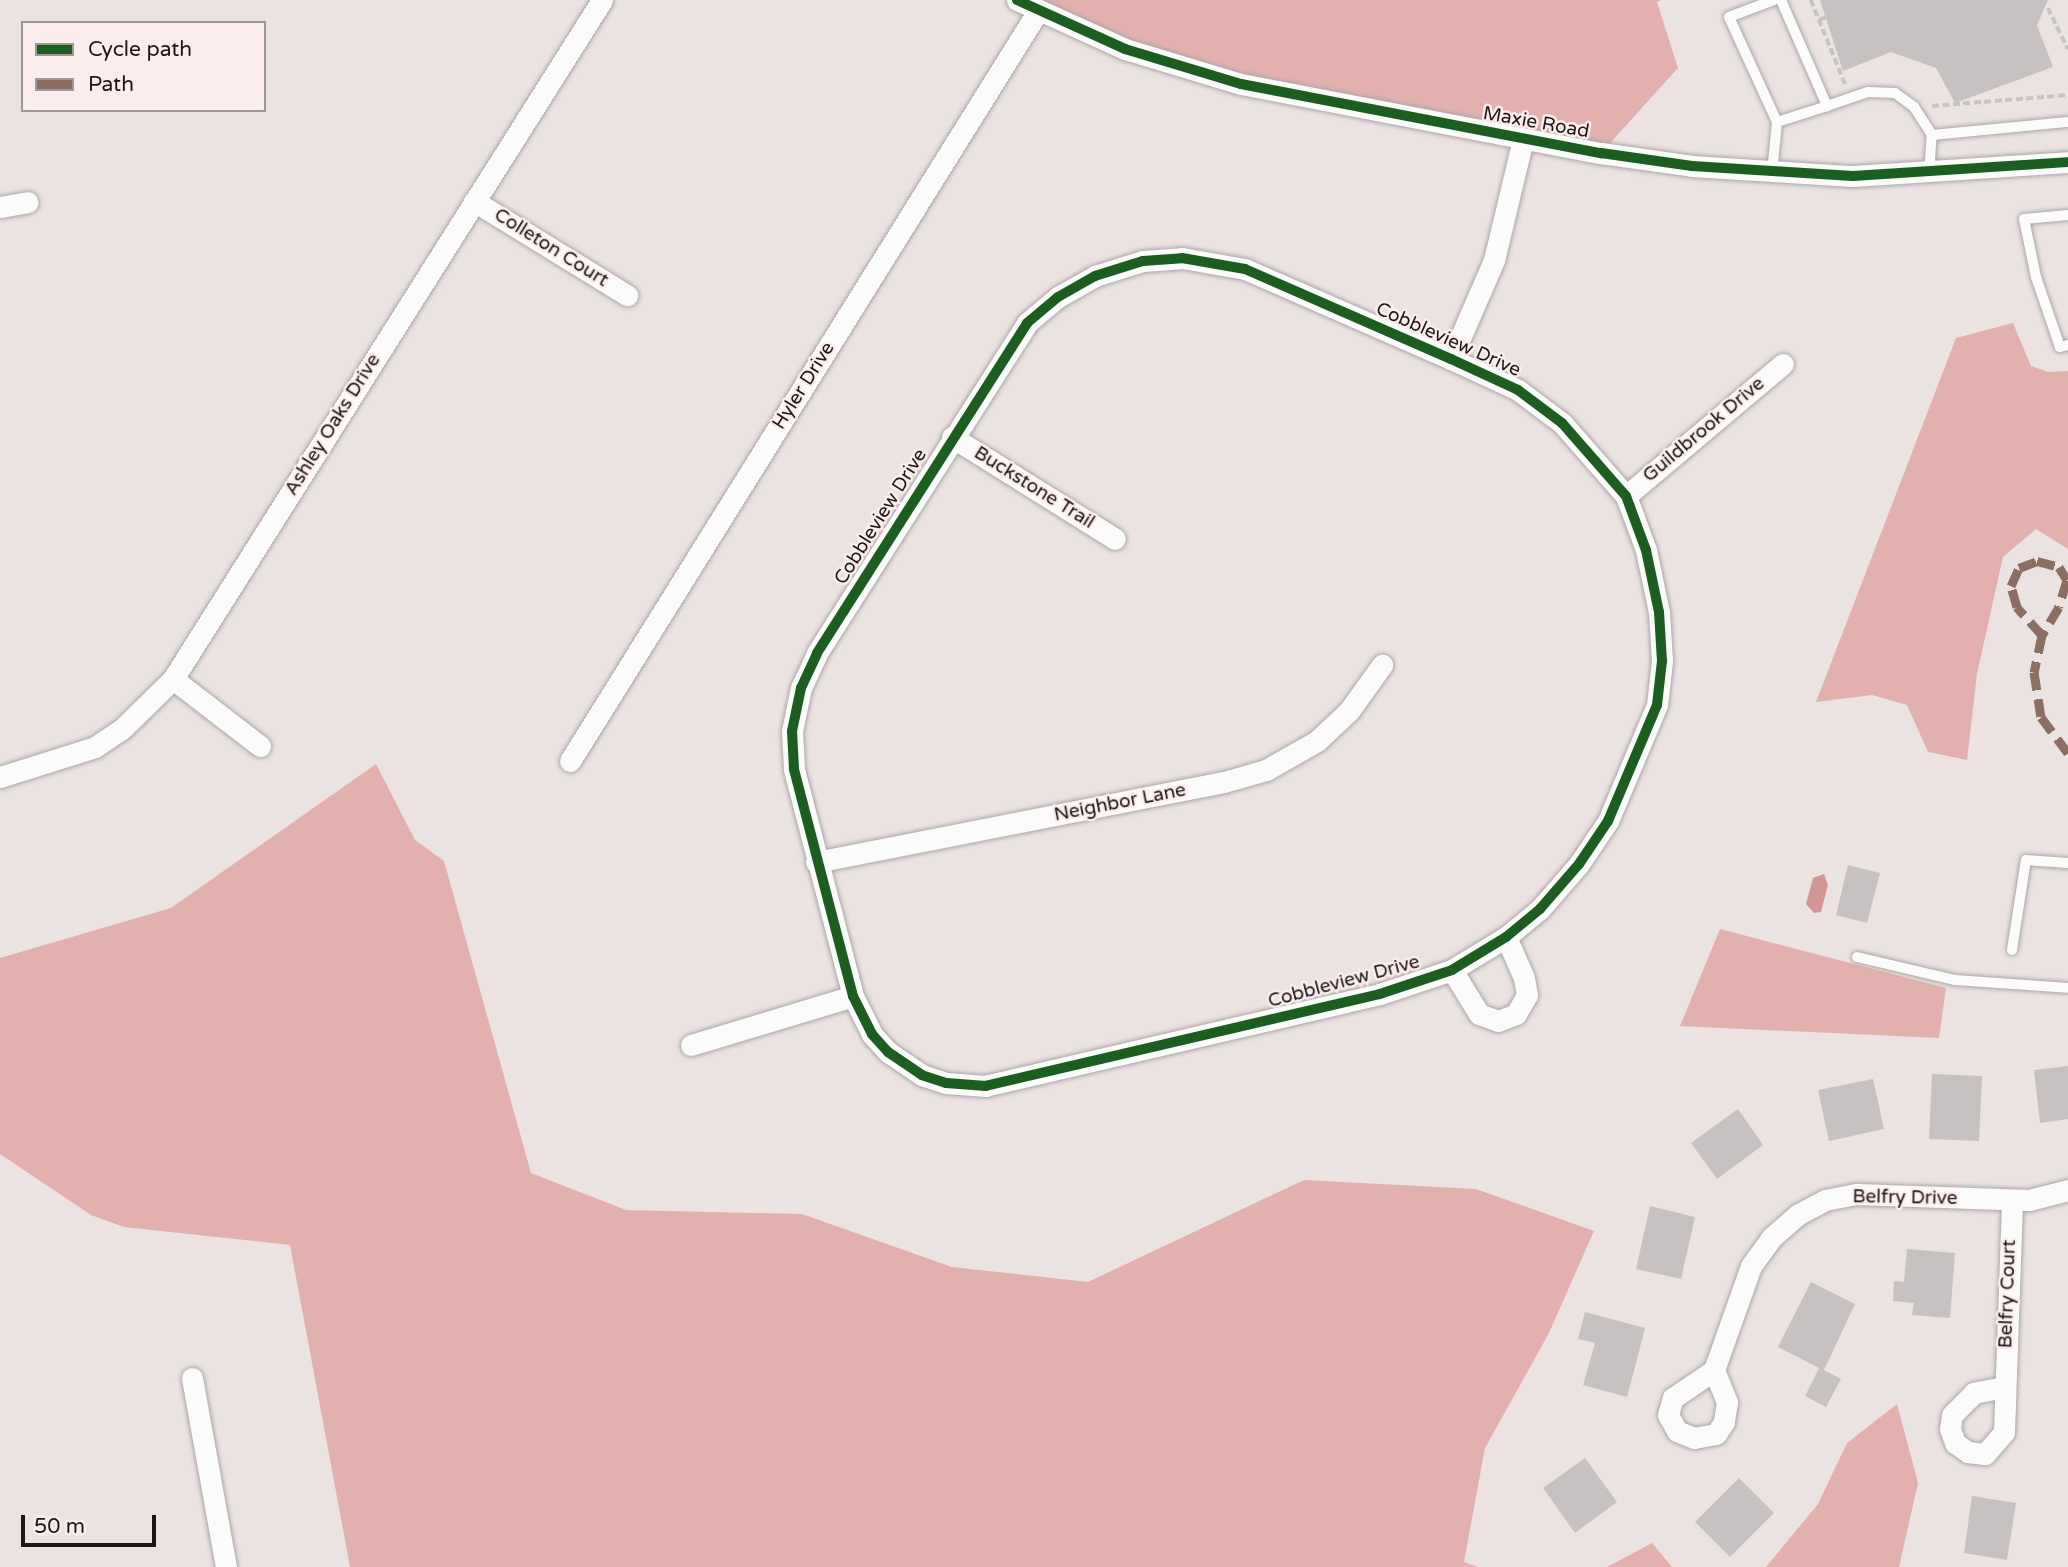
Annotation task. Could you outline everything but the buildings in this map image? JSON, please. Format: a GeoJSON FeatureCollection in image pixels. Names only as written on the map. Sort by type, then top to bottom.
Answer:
{"type":"FeatureCollection","features":[{"type":"Feature","properties":{"kind":"street","name":"Ashley Oaks Drive"},"geometry":{"type":"LineString","coordinates":[[0,777],[95,747],[142,713],[173,679],[602,0]]}},
{"type":"Feature","properties":{"kind":"street","name":"Maxie Road"},"geometry":{"type":"LineString","coordinates":[[1017,0],[1125,48],[1241,84],[1523,139],[1692,166],[1772,173],[1929,174],[2068,162]]}},
{"type":"Feature","properties":{"kind":"street","name":"Hyler Drive"},"geometry":{"type":"LineString","coordinates":[[570,761],[1038,11]]}},
{"type":"Feature","properties":{"kind":"street"},"geometry":{"type":"LineString","coordinates":[[1451,359],[1494,260],[1523,139]]}},
{"type":"Feature","properties":{"kind":"street","name":"Colleton Court"},"geometry":{"type":"LineString","coordinates":[[474,201],[627,295]]}},
{"type":"Feature","properties":{"kind":"street"},"geometry":{"type":"LineString","coordinates":[[0,206],[28,202]]}},
{"type":"Feature","properties":{"kind":"street","name":"Cobbleview Drive"},"geometry":{"type":"LineString","coordinates":[[1203,260],[1245,269],[1451,359],[1518,390],[1562,423],[1595,456],[1626,496],[1646,550],[1659,612],[1662,661],[1657,705],[1608,821],[1563,882],[1506,937],[1452,970],[1380,994],[986,1086],[946,1083],[904,1065],[872,1034],[853,996],[816,862],[793,752],[801,688],[817,653],[1003,355],[1043,309],[1095,276],[1143,261],[1203,260]]}},
{"type":"Feature","properties":{"kind":"street","name":"Guildbrook Drive"},"geometry":{"type":"LineString","coordinates":[[1626,496],[1783,364]]}},
{"type":"Feature","properties":{"kind":"street","name":"Buckstone Trail"},"geometry":{"type":"LineString","coordinates":[[952,437],[1115,539]]}},
{"type":"Feature","properties":{"kind":"street","name":"Neighbor Lane"},"geometry":{"type":"LineString","coordinates":[[816,862],[1224,782],[1266,770],[1301,752],[1341,719],[1382,664]]}},
{"type":"Feature","properties":{"kind":"street"},"geometry":{"type":"LineString","coordinates":[[173,679],[260,747]]}},
{"type":"Feature","properties":{"kind":"street"},"geometry":{"type":"LineString","coordinates":[[1452,970],[1479,1014],[1498,1021],[1516,1014],[1527,995],[1524,978],[1506,937]]}},
{"type":"Feature","properties":{"kind":"street"},"geometry":{"type":"LineString","coordinates":[[691,1045],[853,996]]}},
{"type":"Feature","properties":{"kind":"street","name":"Belfry Drive"},"geometry":{"type":"LineString","coordinates":[[1714,1370],[1751,1266],[1771,1238],[1797,1216],[1825,1200],[1857,1194],[2012,1201],[2068,1190]]}},
{"type":"Feature","properties":{"kind":"street","name":"Belfry Court"},"geometry":{"type":"LineString","coordinates":[[2004,1387],[2012,1201]]}},
{"type":"Feature","properties":{"kind":"street"},"geometry":{"type":"LineString","coordinates":[[192,1378],[226,1567]]}},
{"type":"Feature","properties":{"kind":"lane"},"geometry":{"type":"LineString","coordinates":[[1772,173],[1777,122],[1729,17],[1774,0]]}},
{"type":"Feature","properties":{"kind":"lane"},"geometry":{"type":"LineString","coordinates":[[1781,0],[1827,106]]}},
{"type":"Feature","properties":{"kind":"lane"},"geometry":{"type":"LineString","coordinates":[[1777,122],[1868,92],[1895,93],[1914,107],[1932,135],[1929,174]]}},
{"type":"Feature","properties":{"kind":"lane"},"geometry":{"type":"LineString","coordinates":[[1932,135],[2068,122]]}},
{"type":"Feature","properties":{"kind":"lane"},"geometry":{"type":"LineString","coordinates":[[2068,215],[2024,219],[2036,277],[2060,347],[2068,345]]}},
{"type":"Feature","properties":{"kind":"lane"},"geometry":{"type":"LineString","coordinates":[[2012,950],[2026,860],[2068,863]]}},
{"type":"Feature","properties":{"kind":"lane"},"geometry":{"type":"LineString","coordinates":[[1857,957],[1955,980],[2068,988]]}},
{"type":"Feature","properties":{"kind":"path"},"geometry":{"type":"LineString","coordinates":[[1811,0],[1847,87],[1855,84]]}},
{"type":"Feature","properties":{"kind":"path"},"geometry":{"type":"LineString","coordinates":[[1819,20],[1865,0]]}},
{"type":"Feature","properties":{"kind":"path"},"geometry":{"type":"LineString","coordinates":[[2048,8],[2068,49]]}},
{"type":"Feature","properties":{"kind":"path"},"geometry":{"type":"LineString","coordinates":[[1927,101],[1934,108],[2068,95]]}},
{"type":"Feature","properties":{"kind":"shaded area"},"geometry":{"type":"Polygon","coordinates":[[[1017,0],[1661,0],[1657,2],[1678,68],[1601,153],[1241,84],[1017,0]]]}},
{"type":"Feature","properties":{"kind":"shaded area"},"geometry":{"type":"Polygon","coordinates":[[[2013,323],[2031,366],[2048,372],[2068,371],[2068,549],[2036,529],[2003,557],[1977,674],[1967,760],[1928,752],[1907,705],[1872,695],[1816,702],[1956,338],[2013,323]]]}},
{"type":"Feature","properties":{"kind":"shaded area"},"geometry":{"type":"Polygon","coordinates":[[[376,764],[415,840],[444,861],[531,1173],[626,1210],[802,1214],[952,1267],[1088,1282],[1304,1180],[1476,1189],[1594,1231],[1549,1333],[1485,1448],[1464,1562],[1478,1567],[350,1567],[290,1245],[124,1227],[91,1215],[0,1154],[0,958],[171,908],[376,764]]]}},
{"type":"Feature","properties":{"kind":"shaded area"},"geometry":{"type":"Polygon","coordinates":[[[1824,874],[1828,885],[1821,912],[1814,913],[1806,904],[1813,878],[1824,874]]]}},
{"type":"Feature","properties":{"kind":"shaded area"},"geometry":{"type":"Polygon","coordinates":[[[1720,929],[1946,988],[1939,1038],[1680,1026],[1720,929]]]}},
{"type":"Feature","properties":{"kind":"shaded area"},"geometry":{"type":"Polygon","coordinates":[[[1897,1404],[1918,1483],[1899,1567],[1766,1567],[1818,1504],[1847,1443],[1897,1404]]]}},
{"type":"Feature","properties":{"kind":"shaded area"},"geometry":{"type":"Polygon","coordinates":[[[1652,1543],[1672,1567],[1607,1567],[1652,1543]]]}},
{"type":"Feature","properties":{"kind":"marked path"},"geometry":{"type":"LineString","coordinates":[[2042,635],[2017,607],[2011,586],[2019,568],[2037,561],[2059,567],[2067,580],[2059,607],[2042,635],[2034,672],[2041,717],[2068,753]]}},
{"type":"Feature","properties":{"kind":"cycle path"},"geometry":{"type":"LineString","coordinates":[[1017,0],[1125,49],[1241,84],[1601,153],[1692,166],[1853,176],[2068,162]]}},
{"type":"Feature","properties":{"kind":"cycle path"},"geometry":{"type":"LineString","coordinates":[[1182,258],[1245,269],[1518,390],[1562,423],[1626,496],[1646,550],[1659,612],[1662,661],[1657,705],[1608,821],[1579,864],[1540,909],[1506,937],[1452,970],[1380,994],[986,1086],[946,1083],[922,1075],[888,1052],[872,1034],[853,996],[794,769],[792,731],[801,688],[817,653],[1027,323],[1058,297],[1095,276],[1143,261],[1182,258]]}}]}
